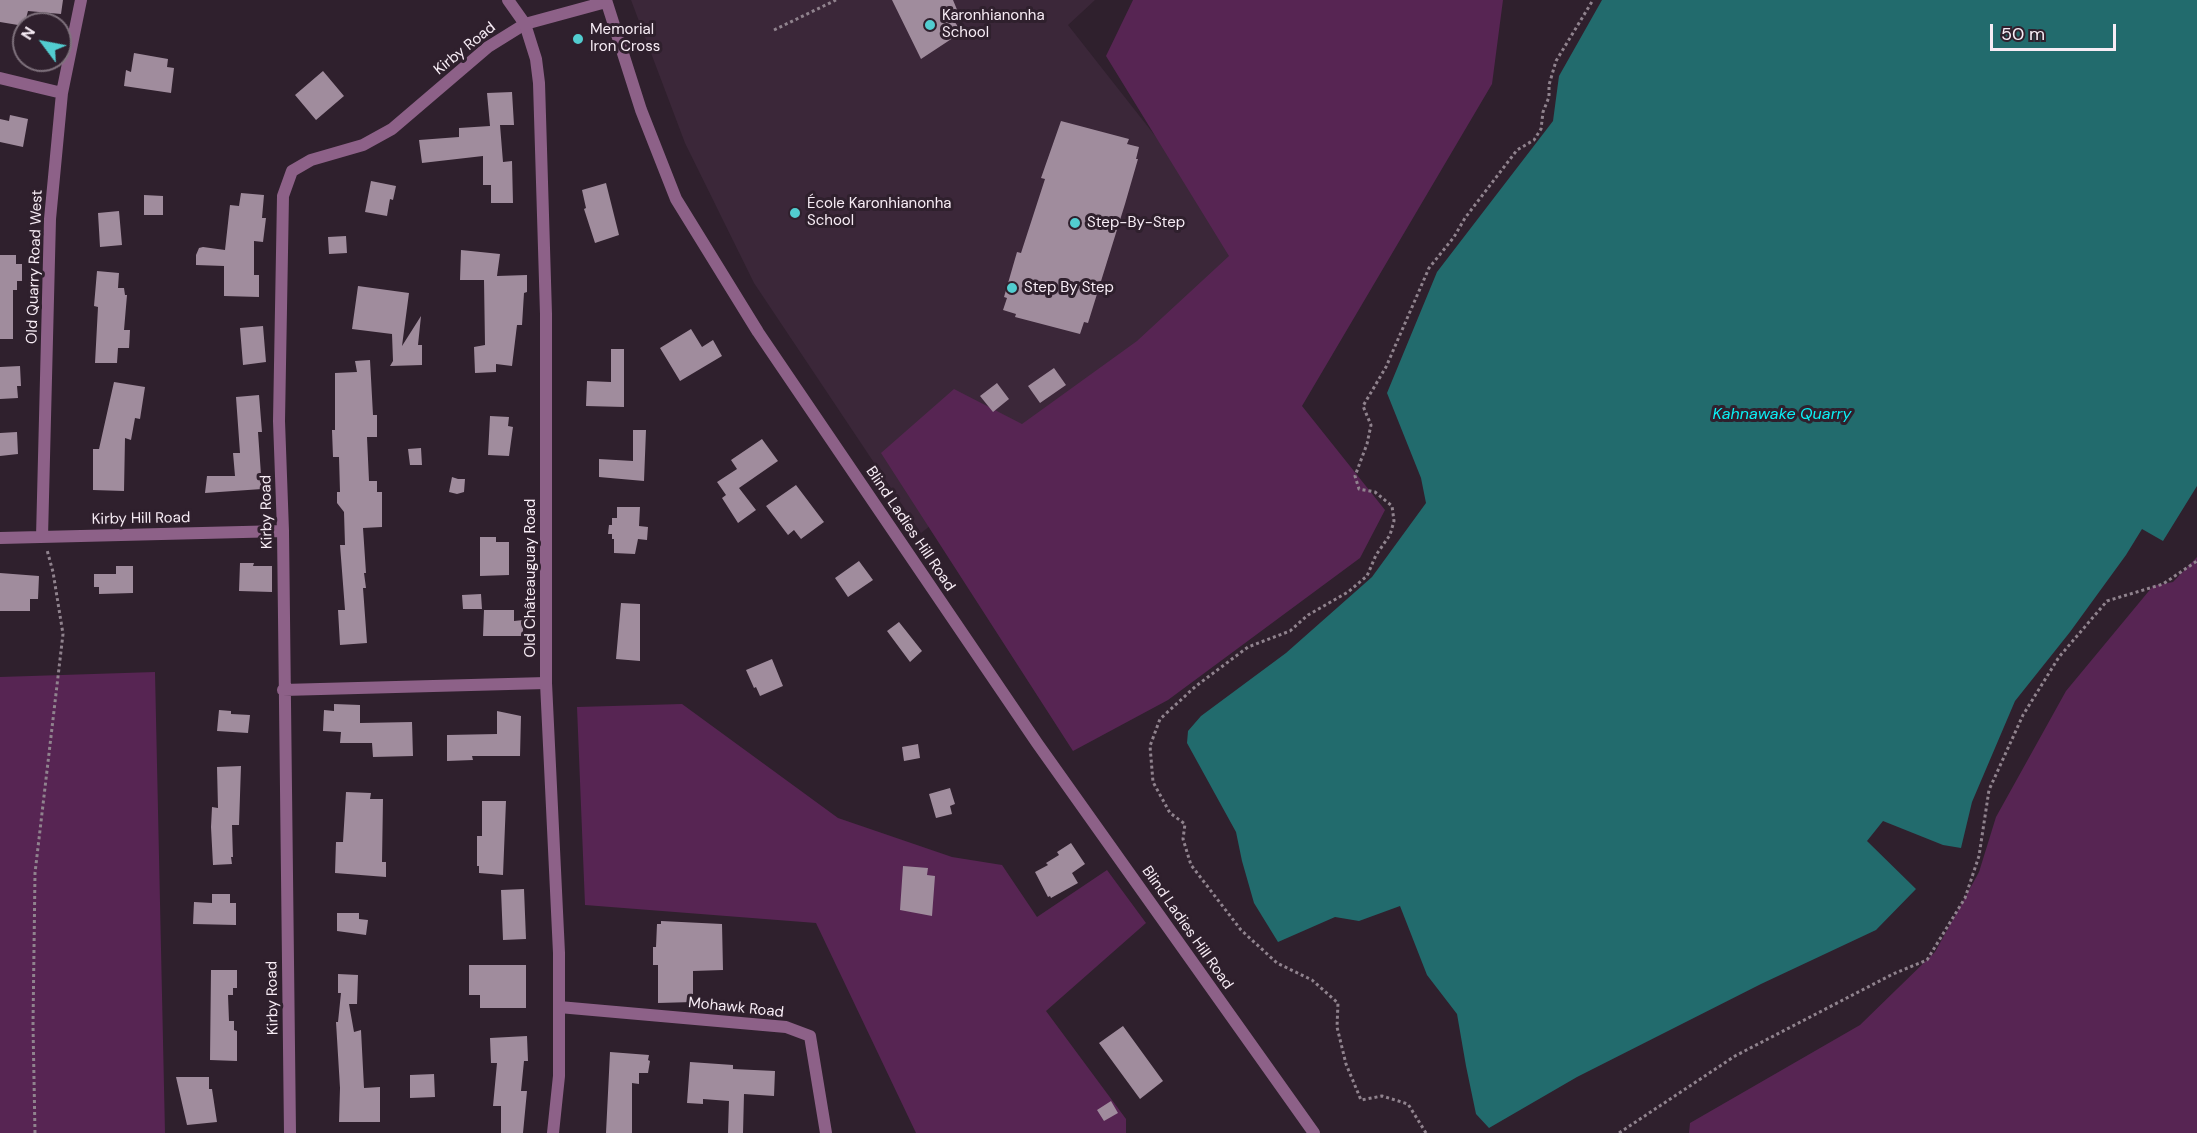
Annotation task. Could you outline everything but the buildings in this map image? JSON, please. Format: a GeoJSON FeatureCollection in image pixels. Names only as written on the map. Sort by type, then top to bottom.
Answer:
{"type":"FeatureCollection","features":[{"type":"Feature","properties":{"kind":"street","name":"Old Quarry Road West"},"geometry":{"type":"LineString","coordinates":[[42,537],[50,219],[62,93],[81,0]]}},
{"type":"Feature","properties":{"kind":"street"},"geometry":{"type":"LineString","coordinates":[[508,0],[525,24]]}},
{"type":"Feature","properties":{"kind":"street","name":"Blind Ladies Hill Road"},"geometry":{"type":"LineString","coordinates":[[525,24],[606,1],[641,110],[676,199],[758,332],[1037,743],[1314,1133]]}},
{"type":"Feature","properties":{"kind":"street","name":"Kirby Road"},"geometry":{"type":"LineString","coordinates":[[290,1133],[283,690],[283,531],[279,421],[283,196],[292,171],[311,160],[363,145],[392,129],[488,47],[525,24]]}},
{"type":"Feature","properties":{"kind":"street","name":"Old Châteauguay Road"},"geometry":{"type":"LineString","coordinates":[[525,24],[536,59],[539,83],[546,326],[546,683],[559,1007],[559,1076],[554,1133]]}},
{"type":"Feature","properties":{"kind":"street"},"geometry":{"type":"LineString","coordinates":[[0,78],[62,93]]}},
{"type":"Feature","properties":{"kind":"street","name":"Kirby Hill Road"},"geometry":{"type":"LineString","coordinates":[[0,538],[283,531]]}},
{"type":"Feature","properties":{"kind":"street"},"geometry":{"type":"LineString","coordinates":[[283,690],[546,683]]}},
{"type":"Feature","properties":{"kind":"street","name":"Mohawk Road"},"geometry":{"type":"LineString","coordinates":[[559,1007],[786,1027],[810,1036],[826,1133]]}},
{"type":"Feature","properties":{"kind":"path"},"geometry":{"type":"LineString","coordinates":[[774,30],[836,0]]}},
{"type":"Feature","properties":{"kind":"path"},"geometry":{"type":"LineString","coordinates":[[1426,1133],[1408,1104],[1382,1096],[1361,1100],[1346,1064],[1337,1027],[1338,1003],[1312,980],[1277,963],[1241,930],[1191,865],[1183,838],[1185,824],[1170,813],[1153,782],[1150,746],[1160,719],[1196,686],[1248,647],[1290,631],[1308,615],[1348,592],[1367,576],[1376,555],[1390,535],[1394,521],[1392,506],[1375,492],[1359,489],[1355,476],[1367,444],[1371,425],[1363,406],[1386,366],[1429,268],[1517,150],[1534,140],[1541,129],[1556,61],[1593,0]]}},
{"type":"Feature","properties":{"kind":"path"},"geometry":{"type":"LineString","coordinates":[[35,1133],[33,1025],[35,873],[63,634],[53,572],[42,537]]}},
{"type":"Feature","properties":{"kind":"path"},"geometry":{"type":"LineString","coordinates":[[1621,1133],[1735,1056],[1893,974],[1927,960],[1965,898],[1978,856],[1989,790],[2023,716],[2059,657],[2107,601],[2163,584],[2197,561]]}},
{"type":"Feature","properties":{"kind":"shaded area","name":"Step By Step"},"geometry":{"type":"Polygon","coordinates":[[[631,0],[1095,0],[1068,25],[1259,268],[921,533],[754,283],[685,143],[631,0]]]}},
{"type":"Feature","properties":{"kind":"shaded area"},"geometry":{"type":"Polygon","coordinates":[[[1133,0],[1503,0],[1492,84],[1302,406],[1385,510],[1360,558],[1168,700],[1073,751],[881,453],[954,389],[1022,424],[1137,341],[1229,256],[1106,56],[1133,0]]]}},
{"type":"Feature","properties":{"kind":"shaded area"},"geometry":{"type":"Polygon","coordinates":[[[2197,557],[2197,1133],[1689,1133],[1690,1123],[1860,1025],[1935,952],[1979,872],[1996,817],[2066,691],[2153,586],[2173,582],[2197,557]]]}},
{"type":"Feature","properties":{"kind":"shaded area"},"geometry":{"type":"Polygon","coordinates":[[[155,672],[165,1133],[0,1133],[0,677],[155,672]]]}},
{"type":"Feature","properties":{"kind":"shaded area"},"geometry":{"type":"Polygon","coordinates":[[[682,704],[838,818],[952,857],[1002,865],[1037,917],[1107,870],[1146,923],[1046,1011],[1126,1119],[1126,1133],[916,1133],[816,923],[585,905],[577,707],[682,704]]]}},
{"type":"Feature","properties":{"kind":"water","name":"Kahnawake Quarry"},"geometry":{"type":"Polygon","coordinates":[[[1602,0],[2197,0],[2197,486],[2163,541],[2142,529],[2070,632],[2015,701],[1972,802],[1961,848],[1943,845],[1883,821],[1867,841],[1916,889],[1876,930],[1761,984],[1577,1077],[1489,1128],[1476,1114],[1457,1014],[1427,975],[1400,906],[1359,921],[1335,917],[1278,942],[1254,903],[1236,832],[1187,743],[1188,731],[1201,716],[1286,653],[1372,577],[1426,503],[1421,478],[1387,393],[1437,272],[1553,121],[1559,76],[1602,0]]]}},
{"type":"Feature","properties":{"kind":"place","name":"Karonhianonha School"},"geometry":{"type":"Point","coordinates":[930,25]}},
{"type":"Feature","properties":{"kind":"place","name":"Memorial Iron Cross"},"geometry":{"type":"Point","coordinates":[578,39]}},
{"type":"Feature","properties":{"kind":"place","name":"École Karonhianonha School"},"geometry":{"type":"Point","coordinates":[795,213]}},
{"type":"Feature","properties":{"kind":"place","name":"Step-By-Step"},"geometry":{"type":"Point","coordinates":[1075,223]}},
{"type":"Feature","properties":{"kind":"place","name":"Step By Step"},"geometry":{"type":"Point","coordinates":[1012,288]}}]}
